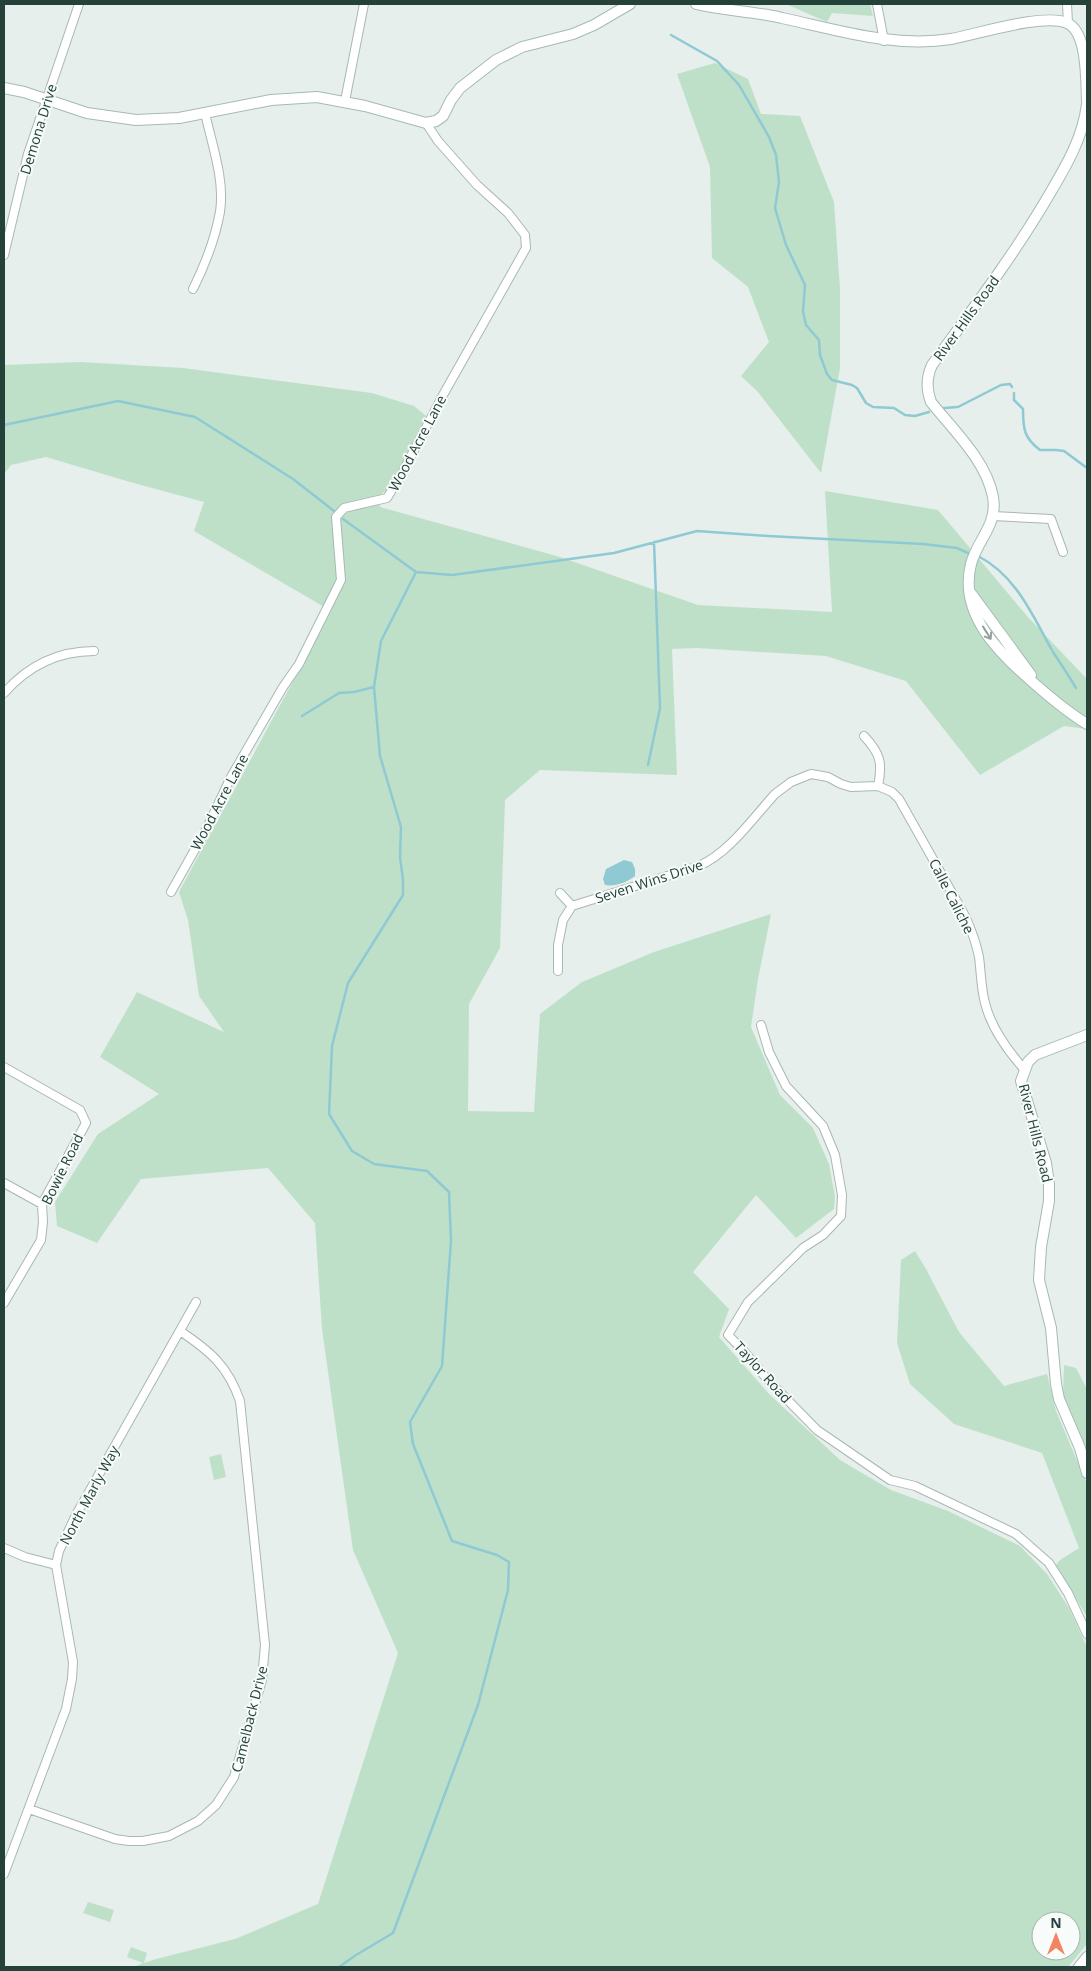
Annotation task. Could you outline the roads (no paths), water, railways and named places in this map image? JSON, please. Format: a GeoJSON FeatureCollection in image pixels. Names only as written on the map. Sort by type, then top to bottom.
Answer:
{"type":"FeatureCollection","features":[{"type":"Feature","properties":{"kind":"street","name":"Demona Drive"},"geometry":{"type":"LineString","coordinates":[[4,256],[28,154],[79,4]]}},
{"type":"Feature","properties":{"kind":"street"},"geometry":{"type":"LineString","coordinates":[[345,101],[364,4]]}},
{"type":"Feature","properties":{"kind":"street"},"geometry":{"type":"LineString","coordinates":[[4,88],[46,99],[87,113],[136,120],[179,118],[252,103],[317,97],[345,101],[426,123],[436,121],[443,116],[460,88],[471,78],[509,52],[573,34],[594,25],[630,4]]}},
{"type":"Feature","properties":{"kind":"street"},"geometry":{"type":"LineString","coordinates":[[696,4],[780,17],[884,41],[949,39],[1044,21],[1068,23]]}},
{"type":"Feature","properties":{"kind":"street"},"geometry":{"type":"LineString","coordinates":[[877,4],[884,41]]}},
{"type":"Feature","properties":{"kind":"street","name":"River Hills Road"},"geometry":{"type":"LineString","coordinates":[[1068,4],[1068,23],[1075,30],[1083,52],[1087,102],[1085,121],[1076,146],[1027,232],[932,366],[928,373],[927,393],[930,402],[972,452],[993,496],[991,525],[972,561],[968,576],[968,589],[1040,688],[1071,714],[1087,724]]}},
{"type":"Feature","properties":{"kind":"street"},"geometry":{"type":"LineString","coordinates":[[193,289],[207,260],[220,212],[218,172],[205,113]]}},
{"type":"Feature","properties":{"kind":"street","name":"Wood Acre Lane"},"geometry":{"type":"LineString","coordinates":[[171,892],[207,828],[231,777],[283,686],[299,664],[341,580],[336,517],[344,508],[387,498],[443,394],[526,248],[525,235],[508,213],[476,185],[438,141],[426,123]]}},
{"type":"Feature","properties":{"kind":"street"},"geometry":{"type":"LineString","coordinates":[[993,516],[1051,519],[1063,552]]}},
{"type":"Feature","properties":{"kind":"street"},"geometry":{"type":"LineString","coordinates":[[4,693],[26,672],[48,660],[68,653],[94,651]]}},
{"type":"Feature","properties":{"kind":"street"},"geometry":{"type":"LineString","coordinates":[[864,736],[879,757],[881,772],[878,786]]}},
{"type":"Feature","properties":{"kind":"street","name":"Seven Wins Drive"},"geometry":{"type":"LineString","coordinates":[[572,906],[699,866],[712,860],[728,846],[782,786],[802,776],[811,774],[828,777],[851,787],[878,786]]}},
{"type":"Feature","properties":{"kind":"street","name":"Calle Caliche"},"geometry":{"type":"LineString","coordinates":[[878,786],[892,792],[899,799],[965,916],[978,956],[989,1015],[1014,1059],[1024,1070]]}},
{"type":"Feature","properties":{"kind":"street"},"geometry":{"type":"LineString","coordinates":[[558,971],[558,946],[563,920],[572,906],[560,893]]}},
{"type":"Feature","properties":{"kind":"street","name":"Taylor Road"},"geometry":{"type":"LineString","coordinates":[[761,1025],[769,1052],[786,1086],[823,1126],[826,1133],[835,1155],[842,1195],[841,1216],[823,1235],[803,1248],[748,1302],[728,1335],[768,1380],[817,1430],[890,1480],[916,1486],[1016,1534],[1049,1563],[1068,1592],[1087,1634]]}},
{"type":"Feature","properties":{"kind":"street","name":"River Hills Road"},"geometry":{"type":"LineString","coordinates":[[1087,1035],[1035,1055],[1028,1062],[1022,1081],[1022,1088],[1041,1146],[1049,1184],[1049,1201],[1041,1247],[1039,1280],[1051,1328],[1056,1384],[1059,1399],[1080,1448],[1087,1473]]}},
{"type":"Feature","properties":{"kind":"street","name":"Bowie Road"},"geometry":{"type":"LineString","coordinates":[[4,1067],[80,1110],[86,1123],[42,1204],[44,1222],[41,1240],[4,1303]]}},
{"type":"Feature","properties":{"kind":"street"},"geometry":{"type":"LineString","coordinates":[[4,1183],[42,1204]]}},
{"type":"Feature","properties":{"kind":"street","name":"North Marly Way"},"geometry":{"type":"LineString","coordinates":[[4,1874],[66,1709],[72,1679],[72,1646],[65,1622],[56,1565],[59,1551],[76,1515],[196,1302]]}},
{"type":"Feature","properties":{"kind":"street","name":"Camelback Drive"},"geometry":{"type":"LineString","coordinates":[[28,1809],[115,1839],[143,1841],[160,1838],[186,1829],[207,1814],[225,1794],[234,1777],[262,1680],[264,1653],[240,1401],[231,1378],[216,1358],[208,1350],[180,1331]]}},
{"type":"Feature","properties":{"kind":"street"},"geometry":{"type":"LineString","coordinates":[[4,1548],[25,1557],[56,1565]]}},
{"type":"Feature","properties":{"kind":"street"},"geometry":{"type":"LineString","coordinates":[[1079,1967],[1087,1957]]}},
{"type":"Feature","properties":{"kind":"water"},"geometry":{"type":"Polygon","coordinates":[[[624,860],[632,862],[635,876],[621,884],[605,885],[603,879],[606,869],[624,860]]]}},
{"type":"Feature","properties":{"kind":"waterway"},"geometry":{"type":"LineString","coordinates":[[671,35],[717,61],[739,85],[769,137],[776,155],[779,182],[775,208],[786,245],[805,285],[803,311],[806,325],[819,340],[820,355],[827,374],[832,380],[857,388],[866,403],[873,407],[894,408],[905,415],[915,416],[929,412]]}},
{"type":"Feature","properties":{"kind":"waterway"},"geometry":{"type":"LineString","coordinates":[[944,408],[958,407],[1001,385],[1010,384],[1012,387]]}},
{"type":"Feature","properties":{"kind":"waterway"},"geometry":{"type":"LineString","coordinates":[[1014,393],[1014,400],[1023,409],[1023,422],[1026,432],[1035,446],[1040,450],[1064,451],[1087,468]]}},
{"type":"Feature","properties":{"kind":"waterway"},"geometry":{"type":"LineString","coordinates":[[4,425],[118,401],[195,417],[293,479],[334,511]]}},
{"type":"Feature","properties":{"kind":"waterway"},"geometry":{"type":"LineString","coordinates":[[343,519],[416,572],[452,575],[614,553],[697,531],[923,544],[957,548],[968,553]]}},
{"type":"Feature","properties":{"kind":"waterway"},"geometry":{"type":"LineString","coordinates":[[648,765],[660,708],[654,542]]}},
{"type":"Feature","properties":{"kind":"waterway"},"geometry":{"type":"LineString","coordinates":[[978,556],[992,564],[1023,598],[1053,652],[1076,688]]}},
{"type":"Feature","properties":{"kind":"waterway"},"geometry":{"type":"LineString","coordinates":[[339,1967],[393,1933],[478,1705],[508,1590],[509,1562],[497,1555],[452,1541],[413,1444],[410,1422],[442,1366],[451,1241],[449,1192],[427,1171],[374,1164],[352,1151],[329,1114],[332,1046],[348,983],[403,895],[400,857],[401,827],[380,756],[374,687],[381,641],[416,572]]}},
{"type":"Feature","properties":{"kind":"waterway"},"geometry":{"type":"LineString","coordinates":[[302,716],[339,693],[354,692],[374,687]]}}]}
